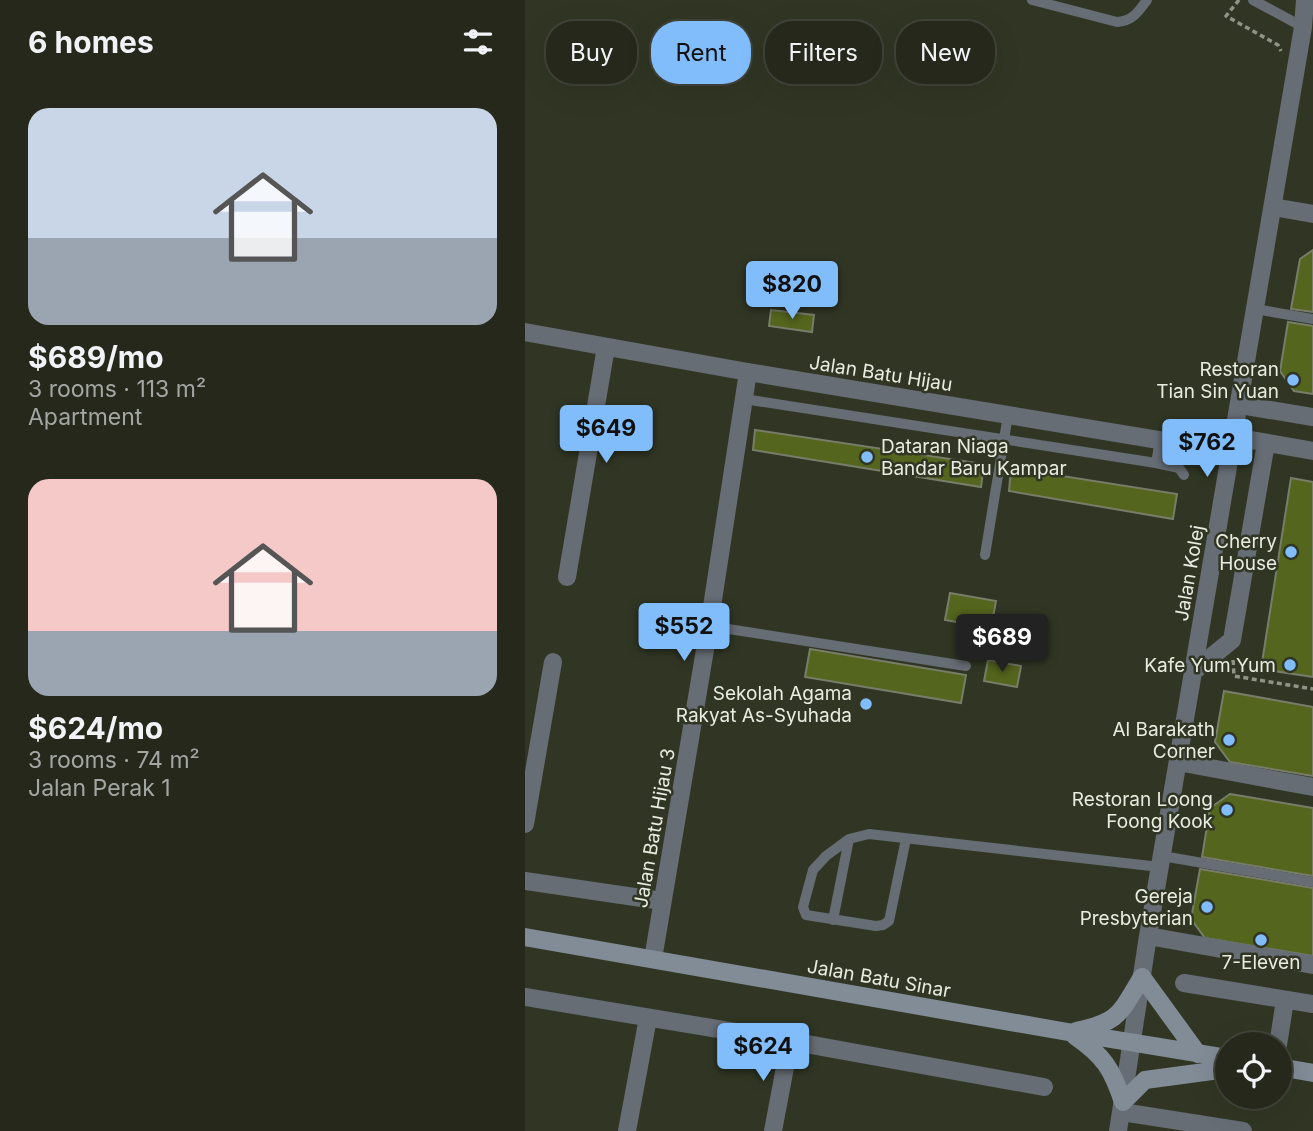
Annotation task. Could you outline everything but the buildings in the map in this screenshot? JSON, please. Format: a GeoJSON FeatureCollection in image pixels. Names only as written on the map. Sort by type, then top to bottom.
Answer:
{"type":"FeatureCollection","features":[{"type":"Feature","properties":{"kind":"street","name":"Jalan Kolej"},"geometry":{"type":"LineString","coordinates":[[1118,1131],[1148,936],[1255,309],[1308,28],[1305,0]]}},
{"type":"Feature","properties":{"kind":"street"},"geometry":{"type":"LineString","coordinates":[[1273,207],[1313,214]]}},
{"type":"Feature","properties":{"kind":"street","name":"Jalan Batu Hijau"},"geometry":{"type":"LineString","coordinates":[[525,332],[1160,440],[1233,445],[1262,442],[1313,451]]}},
{"type":"Feature","properties":{"kind":"street"},"geometry":{"type":"LineString","coordinates":[[567,577],[606,346]]}},
{"type":"Feature","properties":{"kind":"street","name":"Jalan Batu Hijau 3"},"geometry":{"type":"LineString","coordinates":[[653,959],[748,372]]}},
{"type":"Feature","properties":{"kind":"street"},"geometry":{"type":"LineString","coordinates":[[1240,405],[1313,417]]}},
{"type":"Feature","properties":{"kind":"street"},"geometry":{"type":"LineString","coordinates":[[1194,671],[1232,640],[1262,442],[1263,409]]}},
{"type":"Feature","properties":{"kind":"street"},"geometry":{"type":"LineString","coordinates":[[525,824],[553,662]]}},
{"type":"Feature","properties":{"kind":"street"},"geometry":{"type":"LineString","coordinates":[[1178,762],[1313,787]]}},
{"type":"Feature","properties":{"kind":"street"},"geometry":{"type":"LineString","coordinates":[[525,881],[662,901]]}},
{"type":"Feature","properties":{"kind":"street"},"geometry":{"type":"LineString","coordinates":[[1148,936],[1313,965]]}},
{"type":"Feature","properties":{"kind":"street","name":"Jalan Batu Sinar"},"geometry":{"type":"LineString","coordinates":[[525,937],[1215,1056]]}},
{"type":"Feature","properties":{"kind":"street"},"geometry":{"type":"LineString","coordinates":[[1069,1032],[1094,1027],[1113,1019],[1142,977],[1198,1054]]}},
{"type":"Feature","properties":{"kind":"street"},"geometry":{"type":"LineString","coordinates":[[1184,983],[1313,1004]]}},
{"type":"Feature","properties":{"kind":"street"},"geometry":{"type":"LineString","coordinates":[[525,997],[1044,1087]]}},
{"type":"Feature","properties":{"kind":"street"},"geometry":{"type":"LineString","coordinates":[[1280,1032],[1285,1000]]}},
{"type":"Feature","properties":{"kind":"street"},"geometry":{"type":"LineString","coordinates":[[627,1131],[648,1017]]}},
{"type":"Feature","properties":{"kind":"street"},"geometry":{"type":"LineString","coordinates":[[1069,1032],[1095,1050],[1106,1064],[1116,1082],[1123,1107]]}},
{"type":"Feature","properties":{"kind":"street"},"geometry":{"type":"LineString","coordinates":[[773,1131],[790,1041]]}},
{"type":"Feature","properties":{"kind":"street"},"geometry":{"type":"LineString","coordinates":[[1292,1069],[1313,1073]]}},
{"type":"Feature","properties":{"kind":"street"},"geometry":{"type":"LineString","coordinates":[[1123,1107],[1145,1080],[1215,1071]]}},
{"type":"Feature","properties":{"kind":"street"},"geometry":{"type":"LineString","coordinates":[[1123,1107],[1243,1131]]}},
{"type":"Feature","properties":{"kind":"lane"},"geometry":{"type":"LineString","coordinates":[[1032,0],[1117,22],[1127,22],[1147,0]]}},
{"type":"Feature","properties":{"kind":"lane"},"geometry":{"type":"LineString","coordinates":[[1253,0],[1308,28]]}},
{"type":"Feature","properties":{"kind":"lane"},"geometry":{"type":"LineString","coordinates":[[1255,309],[1313,319]]}},
{"type":"Feature","properties":{"kind":"lane"},"geometry":{"type":"LineString","coordinates":[[744,399],[1156,463],[1179,468],[1184,475]]}},
{"type":"Feature","properties":{"kind":"lane"},"geometry":{"type":"LineString","coordinates":[[985,555],[1008,415]]}},
{"type":"Feature","properties":{"kind":"lane"},"geometry":{"type":"LineString","coordinates":[[1156,463],[1160,440]]}},
{"type":"Feature","properties":{"kind":"lane"},"geometry":{"type":"LineString","coordinates":[[709,626],[966,666]]}},
{"type":"Feature","properties":{"kind":"lane"},"geometry":{"type":"LineString","coordinates":[[906,839],[889,921],[876,926],[806,915],[803,907],[813,870],[826,856],[849,839],[869,834],[1161,862],[1313,882]]}},
{"type":"Feature","properties":{"kind":"lane"},"geometry":{"type":"LineString","coordinates":[[834,920],[849,839]]}},
{"type":"Feature","properties":{"kind":"path"},"geometry":{"type":"LineString","coordinates":[[1239,0],[1226,16],[1278,45],[1283,54]]}},
{"type":"Feature","properties":{"kind":"path"},"geometry":{"type":"LineString","coordinates":[[1232,640],[1234,676],[1313,689]]}},
{"type":"Feature","properties":{"kind":"place","name":"Restoran Tian Sin Yuan"},"geometry":{"type":"Point","coordinates":[1293,380]}},
{"type":"Feature","properties":{"kind":"place","name":"Dataran Niaga Bandar Baru Kampar"},"geometry":{"type":"Point","coordinates":[867,457]}},
{"type":"Feature","properties":{"kind":"place","name":"Cherry House"},"geometry":{"type":"Point","coordinates":[1291,552]}},
{"type":"Feature","properties":{"kind":"place","name":"Kafe Yum Yum"},"geometry":{"type":"Point","coordinates":[1290,665]}},
{"type":"Feature","properties":{"kind":"place","name":"Sekolah Agama Rakyat As-Syuhada"},"geometry":{"type":"Point","coordinates":[866,704]}},
{"type":"Feature","properties":{"kind":"place","name":"Al Barakath Corner"},"geometry":{"type":"Point","coordinates":[1229,740]}},
{"type":"Feature","properties":{"kind":"place","name":"Restoran Loong Foong Kook"},"geometry":{"type":"Point","coordinates":[1227,810]}},
{"type":"Feature","properties":{"kind":"place","name":"Gereja Presbyterian"},"geometry":{"type":"Point","coordinates":[1207,907]}},
{"type":"Feature","properties":{"kind":"place","name":"7-Eleven"},"geometry":{"type":"Point","coordinates":[1261,940]}}]}
